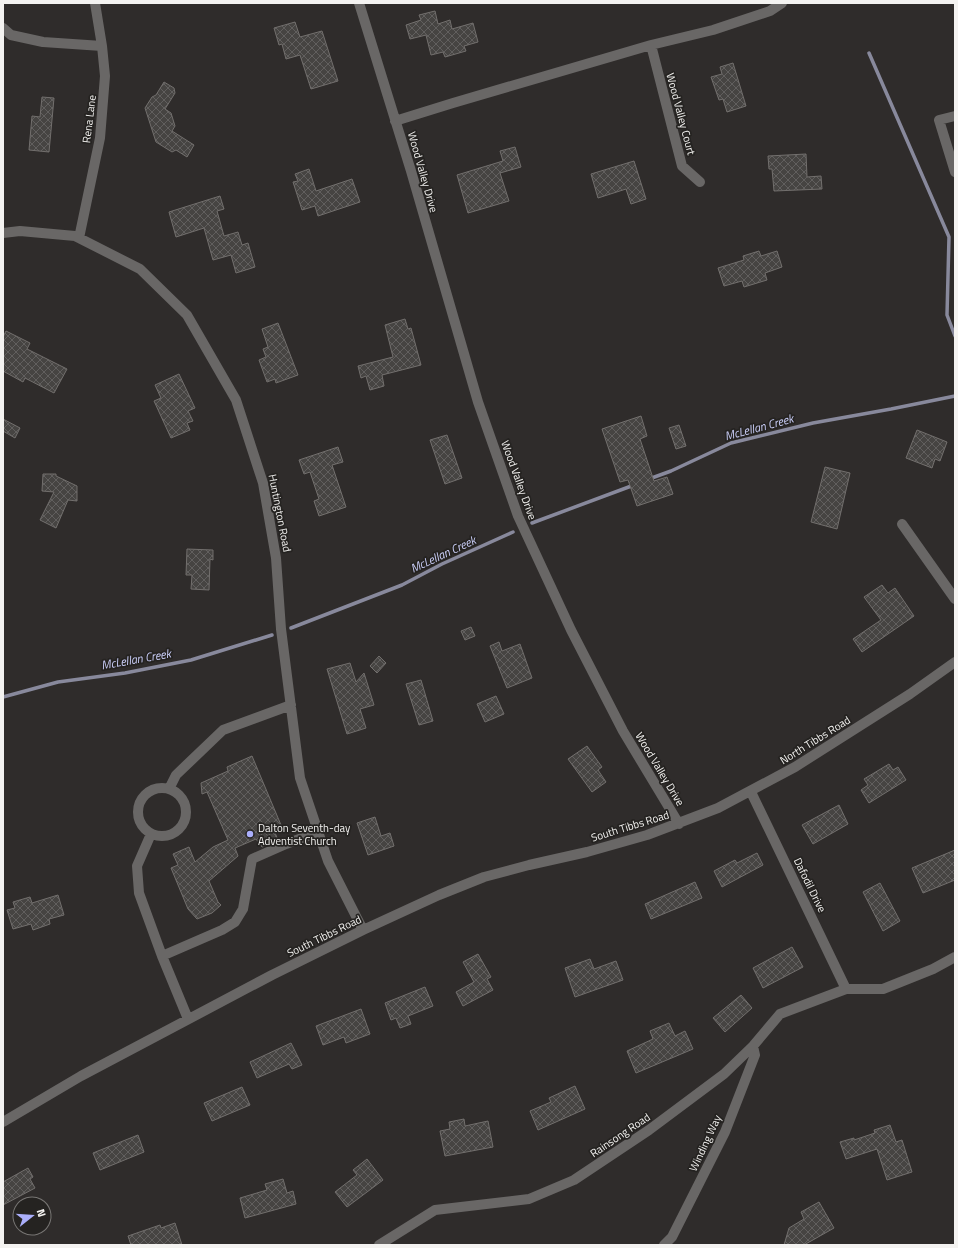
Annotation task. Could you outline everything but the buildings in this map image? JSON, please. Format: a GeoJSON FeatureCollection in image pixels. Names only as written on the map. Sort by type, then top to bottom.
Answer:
{"type":"FeatureCollection","features":[{"type":"Feature","properties":{"kind":"street","name":"Rena Lane"},"geometry":{"type":"LineString","coordinates":[[79,238],[100,138],[105,76],[95,3]]}},
{"type":"Feature","properties":{"kind":"street","name":"Wood Valley Drive"},"geometry":{"type":"LineString","coordinates":[[359,3],[478,402],[518,516],[571,630],[623,731],[679,824]]}},
{"type":"Feature","properties":{"kind":"street","name":"Wood Valley Drive"},"geometry":{"type":"LineString","coordinates":[[395,121],[453,102],[651,45],[713,30],[770,11],[782,3]]}},
{"type":"Feature","properties":{"kind":"street"},"geometry":{"type":"LineString","coordinates":[[3,28],[11,35],[43,42],[102,46]]}},
{"type":"Feature","properties":{"kind":"street","name":"Wood Valley Court"},"geometry":{"type":"LineString","coordinates":[[651,45],[682,166],[700,182]]}},
{"type":"Feature","properties":{"kind":"street"},"geometry":{"type":"LineString","coordinates":[[955,116],[939,120],[955,172]]}},
{"type":"Feature","properties":{"kind":"street","name":"Huntington Road"},"geometry":{"type":"LineString","coordinates":[[3,233],[20,231],[76,236],[140,269],[187,315],[236,400],[263,483],[276,558],[281,629],[300,778],[328,861],[363,930]]}},
{"type":"Feature","properties":{"kind":"street"},"geometry":{"type":"LineString","coordinates":[[902,524],[955,599]]}},
{"type":"Feature","properties":{"kind":"street","name":"North Tibbs Road"},"geometry":{"type":"LineString","coordinates":[[679,824],[718,808],[751,792],[795,767],[903,699],[955,662]]}},
{"type":"Feature","properties":{"kind":"street"},"geometry":{"type":"LineString","coordinates":[[169,789],[176,775],[223,730],[291,705]]}},
{"type":"Feature","properties":{"kind":"street"},"geometry":{"type":"LineString","coordinates":[[161,788],[169,789],[181,798],[185,806],[186,813],[184,821],[180,828],[174,833],[166,836],[151,834],[144,829],[138,815],[138,807],[141,799],[153,790],[161,788]]}},
{"type":"Feature","properties":{"kind":"street","name":"Dafodil Drive"},"geometry":{"type":"LineString","coordinates":[[751,792],[846,988]]}},
{"type":"Feature","properties":{"kind":"street","name":"South Tibbs Road"},"geometry":{"type":"LineString","coordinates":[[3,1122],[81,1076],[266,978],[363,930],[439,895],[484,877],[587,852],[647,835],[679,824]]}},
{"type":"Feature","properties":{"kind":"street"},"geometry":{"type":"LineString","coordinates":[[162,956],[222,930],[235,922],[243,910],[252,859],[318,832]]}},
{"type":"Feature","properties":{"kind":"street"},"geometry":{"type":"LineString","coordinates":[[151,834],[137,866],[139,893],[162,956],[188,1019]]}},
{"type":"Feature","properties":{"kind":"street"},"geometry":{"type":"LineString","coordinates":[[846,988],[883,988],[933,969],[955,957]]}},
{"type":"Feature","properties":{"kind":"street","name":"Rainsong Road"},"geometry":{"type":"LineString","coordinates":[[379,1245],[435,1210],[529,1199],[574,1180],[649,1130],[724,1074],[753,1046],[780,1014],[846,988]]}},
{"type":"Feature","properties":{"kind":"street","name":"Winding Way"},"geometry":{"type":"LineString","coordinates":[[664,1245],[672,1237],[725,1132],[755,1055],[753,1046]]}},
{"type":"Feature","properties":{"kind":"waterway"},"geometry":{"type":"LineString","coordinates":[[869,53],[949,237],[947,315],[955,336]]}},
{"type":"Feature","properties":{"kind":"waterway","name":"McLellan Creek"},"geometry":{"type":"LineString","coordinates":[[649,479],[671,471],[731,443],[813,423],[955,396]]}},
{"type":"Feature","properties":{"kind":"waterway","name":"McLellan Creek"},"geometry":{"type":"LineString","coordinates":[[532,523],[634,485]]}},
{"type":"Feature","properties":{"kind":"waterway","name":"McLellan Creek"},"geometry":{"type":"LineString","coordinates":[[291,628],[402,585],[442,564],[513,532]]}},
{"type":"Feature","properties":{"kind":"waterway","name":"McLellan Creek"},"geometry":{"type":"LineString","coordinates":[[3,697],[58,682],[125,673],[191,660],[272,635]]}},
{"type":"Feature","properties":{"kind":"place","name":"Dalton Seventh-day Adventist Church"},"geometry":{"type":"Point","coordinates":[250,834]}}]}
